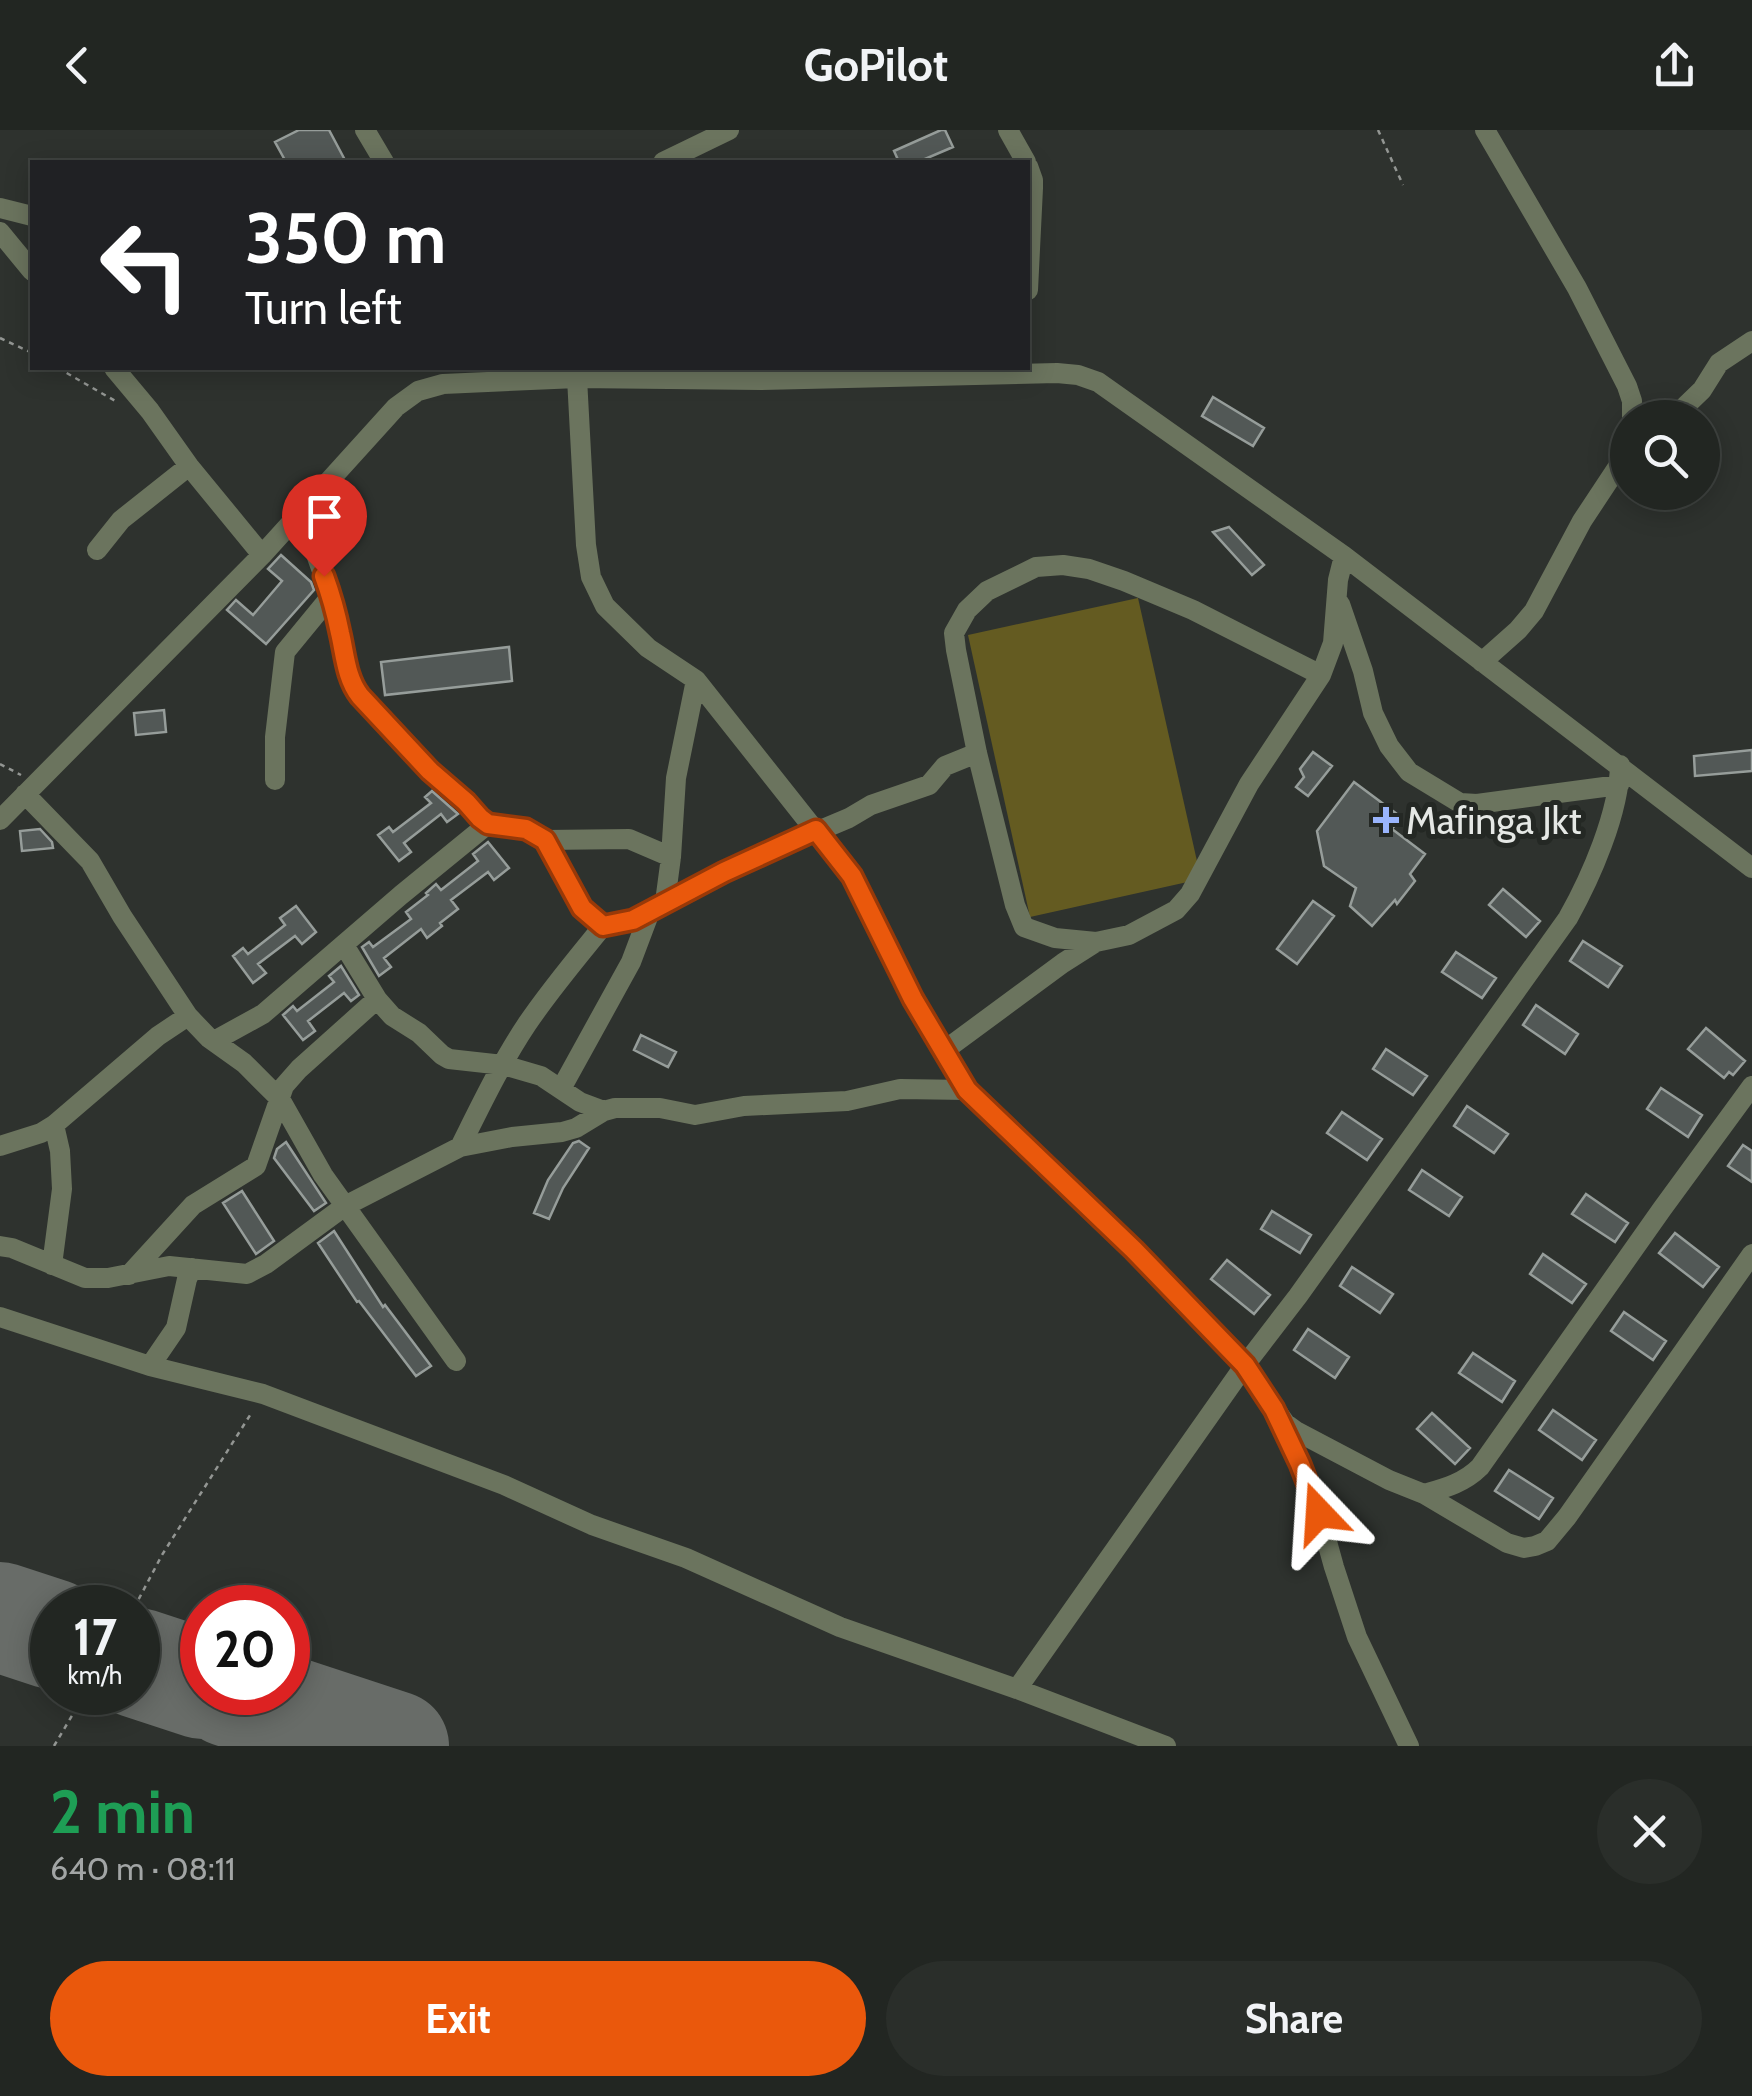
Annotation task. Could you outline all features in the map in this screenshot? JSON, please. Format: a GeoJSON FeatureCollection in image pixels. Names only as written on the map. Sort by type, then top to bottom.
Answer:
{"type":"FeatureCollection","features":[{"type":"Feature","properties":{"kind":"street"},"geometry":{"type":"LineString","coordinates":[[365,130],[383,160]]}},
{"type":"Feature","properties":{"kind":"street"},"geometry":{"type":"LineString","coordinates":[[667,160],[729,130]]}},
{"type":"Feature","properties":{"kind":"street"},"geometry":{"type":"LineString","coordinates":[[1008,130],[1025,160]]}},
{"type":"Feature","properties":{"kind":"street"},"geometry":{"type":"LineString","coordinates":[[1485,130],[1577,288],[1632,400]]}},
{"type":"Feature","properties":{"kind":"street"},"geometry":{"type":"LineString","coordinates":[[1030,172],[1030,249]]}},
{"type":"Feature","properties":{"kind":"street"},"geometry":{"type":"LineString","coordinates":[[0,208],[30,216]]}},
{"type":"Feature","properties":{"kind":"street"},"geometry":{"type":"LineString","coordinates":[[0,232],[30,269]]}},
{"type":"Feature","properties":{"kind":"street"},"geometry":{"type":"LineString","coordinates":[[1692,400],[1719,363],[1752,341]]}},
{"type":"Feature","properties":{"kind":"street"},"geometry":{"type":"LineString","coordinates":[[116,370],[262,554]]}},
{"type":"Feature","properties":{"kind":"street"},"geometry":{"type":"LineString","coordinates":[[0,820],[262,554],[396,407],[418,391],[443,384],[576,378],[1023,371],[1078,375],[1098,382],[1344,556],[1620,775],[1752,868]]}},
{"type":"Feature","properties":{"kind":"street"},"geometry":{"type":"LineString","coordinates":[[576,378],[586,545],[591,577],[605,606],[648,648],[696,680],[852,876],[913,999],[967,1090],[1134,1250],[1245,1365],[1285,1423],[1389,1480],[1424,1494],[1506,1543],[1524,1548],[1536,1546],[1546,1541],[1567,1517],[1752,1254]]}},
{"type":"Feature","properties":{"kind":"street"},"geometry":{"type":"LineString","coordinates":[[96,550],[121,520],[189,466]]}},
{"type":"Feature","properties":{"kind":"street"},"geometry":{"type":"LineString","coordinates":[[1482,662],[1534,610],[1582,521],[1610,481]]}},
{"type":"Feature","properties":{"kind":"street"},"geometry":{"type":"LineString","coordinates":[[308,505],[317,557],[332,596],[354,688],[430,771],[488,824],[526,829],[545,840],[635,840],[671,857]]}},
{"type":"Feature","properties":{"kind":"street"},"geometry":{"type":"LineString","coordinates":[[1321,675],[1194,610],[1089,570],[1036,566],[987,591],[967,610],[954,634],[977,753],[1024,927],[1056,938],[1096,942],[1129,935],[1176,910],[1190,894],[1249,784],[1321,675],[1333,643],[1344,556]]}},
{"type":"Feature","properties":{"kind":"street"},"geometry":{"type":"LineString","coordinates":[[275,780],[285,652],[332,596]]}},
{"type":"Feature","properties":{"kind":"street"},"geometry":{"type":"LineString","coordinates":[[1337,597],[1373,713],[1389,746],[1408,772],[1444,796],[1460,803],[1501,802],[1620,775]]}},
{"type":"Feature","properties":{"kind":"street"},"geometry":{"type":"LineString","coordinates":[[561,1089],[658,905],[671,857],[676,778],[696,680]]}},
{"type":"Feature","properties":{"kind":"street"},"geometry":{"type":"LineString","coordinates":[[460,1146],[535,1013],[603,926],[633,920],[816,830],[929,786],[944,766],[977,753]]}},
{"type":"Feature","properties":{"kind":"street"},"geometry":{"type":"LineString","coordinates":[[1018,1689],[1245,1365],[1568,918],[1591,878],[1620,775]]}},
{"type":"Feature","properties":{"kind":"street"},"geometry":{"type":"LineString","coordinates":[[30,789],[90,862],[188,1016],[214,1042],[244,1063],[280,1100],[323,1174],[456,1360]]}},
{"type":"Feature","properties":{"kind":"street"},"geometry":{"type":"LineString","coordinates":[[214,1042],[263,1014],[488,824]]}},
{"type":"Feature","properties":{"kind":"street"},"geometry":{"type":"LineString","coordinates":[[545,840],[582,908],[603,926]]}},
{"type":"Feature","properties":{"kind":"street"},"geometry":{"type":"LineString","coordinates":[[945,1050],[1096,942]]}},
{"type":"Feature","properties":{"kind":"street"},"geometry":{"type":"LineString","coordinates":[[344,945],[376,998],[392,1016],[442,1055],[503,1065],[540,1076],[580,1102],[604,1112]]}},
{"type":"Feature","properties":{"kind":"street"},"geometry":{"type":"LineString","coordinates":[[129,1275],[194,1206],[256,1166],[281,1091],[299,1069],[376,998]]}},
{"type":"Feature","properties":{"kind":"street"},"geometry":{"type":"LineString","coordinates":[[0,1146],[54,1126],[158,1036],[188,1016]]}},
{"type":"Feature","properties":{"kind":"street"},"geometry":{"type":"LineString","coordinates":[[1424,1494],[1458,1484],[1480,1468],[1752,1086]]}},
{"type":"Feature","properties":{"kind":"street"},"geometry":{"type":"LineString","coordinates":[[0,1246],[85,1278],[129,1275],[169,1266],[239,1274],[255,1271],[345,1206],[460,1146],[562,1132],[615,1108],[695,1116],[744,1106],[847,1100],[900,1089],[967,1090]]}},
{"type":"Feature","properties":{"kind":"street"},"geometry":{"type":"LineString","coordinates":[[52,1265],[62,1190],[54,1126]]}},
{"type":"Feature","properties":{"kind":"street"},"geometry":{"type":"LineString","coordinates":[[150,1366],[176,1328],[192,1268]]}},
{"type":"Feature","properties":{"kind":"street"},"geometry":{"type":"LineString","coordinates":[[0,1317],[150,1366],[263,1394],[504,1486],[592,1525],[686,1558],[840,1627],[1166,1746]]}},
{"type":"Feature","properties":{"kind":"street"},"geometry":{"type":"LineString","coordinates":[[1274,1409],[1314,1495],[1357,1637],[1408,1746]]}},
{"type":"Feature","properties":{"kind":"path"},"geometry":{"type":"LineString","coordinates":[[1378,130],[1404,185]]}},
{"type":"Feature","properties":{"kind":"path"},"geometry":{"type":"LineString","coordinates":[[0,338],[30,352]]}},
{"type":"Feature","properties":{"kind":"path"},"geometry":{"type":"LineString","coordinates":[[61,370],[112,400],[150,411]]}},
{"type":"Feature","properties":{"kind":"path"},"geometry":{"type":"LineString","coordinates":[[0,764],[30,789]]}},
{"type":"Feature","properties":{"kind":"path"},"geometry":{"type":"LineString","coordinates":[[146,1585],[263,1394]]}},
{"type":"Feature","properties":{"kind":"path"},"geometry":{"type":"LineString","coordinates":[[54,1746],[72,1715]]}},
{"type":"Feature","properties":{"kind":"shaded area"},"geometry":{"type":"Polygon","coordinates":[[[1138,598],[1201,879],[1030,917],[968,635],[1138,598]]]}},
{"type":"Feature","properties":{"kind":"building"},"geometry":{"type":"Polygon","coordinates":[[[299,130],[329,130],[345,160],[285,160],[275,142],[299,130]]]}},
{"type":"Feature","properties":{"kind":"building"},"geometry":{"type":"Polygon","coordinates":[[[941,130],[945,130],[953,147],[923,160],[898,160],[894,151],[941,130]]]}},
{"type":"Feature","properties":{"kind":"building"},"geometry":{"type":"Polygon","coordinates":[[[1213,397],[1264,428],[1253,446],[1202,416],[1213,397]]]}},
{"type":"Feature","properties":{"kind":"building"},"geometry":{"type":"Polygon","coordinates":[[[1229,527],[1264,565],[1252,575],[1213,532],[1229,527]]]}},
{"type":"Feature","properties":{"kind":"building"},"geometry":{"type":"Polygon","coordinates":[[[281,555],[311,582],[314,590],[266,644],[227,610],[236,600],[253,615],[282,581],[268,569],[281,555]]]}},
{"type":"Feature","properties":{"kind":"building"},"geometry":{"type":"Polygon","coordinates":[[[509,647],[512,681],[385,695],[381,662],[509,647]]]}},
{"type":"Feature","properties":{"kind":"building"},"geometry":{"type":"Polygon","coordinates":[[[164,710],[166,732],[136,735],[134,713],[164,710]]]}},
{"type":"Feature","properties":{"kind":"building"},"geometry":{"type":"Polygon","coordinates":[[[1752,750],[1752,771],[1695,776],[1694,756],[1752,750]]]}},
{"type":"Feature","properties":{"kind":"building"},"geometry":{"type":"Polygon","coordinates":[[[1313,752],[1332,766],[1308,796],[1296,787],[1304,777],[1300,769],[1313,752]]]}},
{"type":"Feature","properties":{"kind":"building"},"geometry":{"type":"Polygon","coordinates":[[[1354,782],[1401,817],[1392,829],[1425,854],[1410,874],[1415,881],[1372,926],[1350,906],[1356,888],[1324,866],[1317,831],[1354,782]]]}},
{"type":"Feature","properties":{"kind":"building"},"geometry":{"type":"Polygon","coordinates":[[[432,791],[458,814],[447,822],[441,814],[404,843],[411,852],[399,861],[378,835],[389,827],[393,832],[431,803],[425,797],[432,791]]]}},
{"type":"Feature","properties":{"kind":"building"},"geometry":{"type":"Polygon","coordinates":[[[40,829],[53,848],[22,851],[20,831],[40,829]]]}},
{"type":"Feature","properties":{"kind":"building"},"geometry":{"type":"Polygon","coordinates":[[[488,842],[509,868],[494,880],[488,872],[451,900],[458,909],[440,923],[442,926],[427,938],[421,929],[384,958],[391,967],[379,976],[362,947],[369,942],[373,947],[411,919],[406,912],[436,884],[441,890],[478,861],[473,854],[488,842]]]}},
{"type":"Feature","properties":{"kind":"building"},"geometry":{"type":"Polygon","coordinates":[[[1503,889],[1540,921],[1526,937],[1489,905],[1503,889]]]}},
{"type":"Feature","properties":{"kind":"building"},"geometry":{"type":"Polygon","coordinates":[[[1313,901],[1334,916],[1297,964],[1277,949],[1313,901]]]}},
{"type":"Feature","properties":{"kind":"building"},"geometry":{"type":"Polygon","coordinates":[[[296,906],[316,932],[302,944],[295,936],[258,964],[266,973],[253,983],[233,956],[243,948],[248,954],[285,925],[280,918],[296,906]]]}},
{"type":"Feature","properties":{"kind":"building"},"geometry":{"type":"Polygon","coordinates":[[[1583,941],[1622,966],[1608,987],[1570,961],[1583,941]]]}},
{"type":"Feature","properties":{"kind":"building"},"geometry":{"type":"Polygon","coordinates":[[[1456,952],[1496,978],[1482,998],[1442,972],[1456,952]]]}},
{"type":"Feature","properties":{"kind":"building"},"geometry":{"type":"Polygon","coordinates":[[[341,966],[359,995],[351,1001],[344,993],[308,1021],[315,1031],[303,1040],[283,1015],[293,1006],[297,1011],[334,982],[329,976],[341,966]]]}},
{"type":"Feature","properties":{"kind":"building"},"geometry":{"type":"Polygon","coordinates":[[[1536,1005],[1578,1034],[1565,1054],[1523,1025],[1536,1005]]]}},
{"type":"Feature","properties":{"kind":"building"},"geometry":{"type":"Polygon","coordinates":[[[1706,1028],[1745,1061],[1733,1075],[1729,1072],[1724,1078],[1688,1049],[1706,1028]]]}},
{"type":"Feature","properties":{"kind":"building"},"geometry":{"type":"Polygon","coordinates":[[[641,1035],[676,1052],[668,1067],[634,1050],[641,1035]]]}},
{"type":"Feature","properties":{"kind":"building"},"geometry":{"type":"Polygon","coordinates":[[[1386,1049],[1427,1076],[1413,1095],[1373,1069],[1386,1049]]]}},
{"type":"Feature","properties":{"kind":"building"},"geometry":{"type":"Polygon","coordinates":[[[1661,1088],[1702,1115],[1688,1137],[1647,1109],[1661,1088]]]}},
{"type":"Feature","properties":{"kind":"building"},"geometry":{"type":"Polygon","coordinates":[[[1467,1106],[1508,1134],[1494,1153],[1454,1126],[1467,1106]]]}},
{"type":"Feature","properties":{"kind":"building"},"geometry":{"type":"Polygon","coordinates":[[[1342,1112],[1382,1139],[1367,1160],[1327,1133],[1342,1112]]]}},
{"type":"Feature","properties":{"kind":"building"},"geometry":{"type":"Polygon","coordinates":[[[579,1141],[589,1148],[563,1188],[549,1219],[534,1213],[548,1180],[573,1143],[579,1141]]]}},
{"type":"Feature","properties":{"kind":"building"},"geometry":{"type":"Polygon","coordinates":[[[286,1142],[326,1203],[314,1211],[274,1158],[286,1142]]]}},
{"type":"Feature","properties":{"kind":"building"},"geometry":{"type":"Polygon","coordinates":[[[1743,1145],[1752,1151],[1752,1182],[1728,1166],[1743,1145]]]}},
{"type":"Feature","properties":{"kind":"building"},"geometry":{"type":"Polygon","coordinates":[[[1422,1170],[1462,1197],[1449,1216],[1409,1190],[1422,1170]]]}},
{"type":"Feature","properties":{"kind":"building"},"geometry":{"type":"Polygon","coordinates":[[[242,1191],[274,1241],[256,1254],[223,1203],[242,1191]]]}},
{"type":"Feature","properties":{"kind":"building"},"geometry":{"type":"Polygon","coordinates":[[[1586,1194],[1628,1223],[1615,1242],[1572,1214],[1586,1194]]]}},
{"type":"Feature","properties":{"kind":"building"},"geometry":{"type":"Polygon","coordinates":[[[1272,1211],[1311,1235],[1300,1253],[1261,1229],[1272,1211]]]}},
{"type":"Feature","properties":{"kind":"building"},"geometry":{"type":"Polygon","coordinates":[[[334,1231],[383,1307],[431,1366],[416,1376],[357,1302],[318,1243],[334,1231]]]}},
{"type":"Feature","properties":{"kind":"building"},"geometry":{"type":"Polygon","coordinates":[[[1675,1233],[1719,1267],[1703,1287],[1659,1253],[1675,1233]]]}},
{"type":"Feature","properties":{"kind":"building"},"geometry":{"type":"Polygon","coordinates":[[[1543,1254],[1586,1284],[1572,1303],[1530,1274],[1543,1254]]]}},
{"type":"Feature","properties":{"kind":"building"},"geometry":{"type":"Polygon","coordinates":[[[1227,1260],[1270,1295],[1254,1314],[1211,1279],[1227,1260]]]}},
{"type":"Feature","properties":{"kind":"building"},"geometry":{"type":"Polygon","coordinates":[[[1352,1267],[1393,1294],[1380,1313],[1340,1286],[1352,1267]]]}},
{"type":"Feature","properties":{"kind":"building"},"geometry":{"type":"Polygon","coordinates":[[[1624,1312],[1666,1341],[1653,1360],[1611,1331],[1624,1312]]]}},
{"type":"Feature","properties":{"kind":"building"},"geometry":{"type":"Polygon","coordinates":[[[1308,1329],[1349,1357],[1335,1378],[1294,1350],[1308,1329]]]}},
{"type":"Feature","properties":{"kind":"building"},"geometry":{"type":"Polygon","coordinates":[[[1473,1353],[1515,1381],[1502,1402],[1459,1373],[1473,1353]]]}},
{"type":"Feature","properties":{"kind":"building"},"geometry":{"type":"Polygon","coordinates":[[[1553,1410],[1596,1440],[1582,1460],[1539,1430],[1553,1410]]]}},
{"type":"Feature","properties":{"kind":"building"},"geometry":{"type":"Polygon","coordinates":[[[1432,1413],[1470,1448],[1455,1464],[1417,1429],[1432,1413]]]}},
{"type":"Feature","properties":{"kind":"building"},"geometry":{"type":"Polygon","coordinates":[[[1509,1470],[1553,1498],[1539,1519],[1495,1491],[1509,1470]]]}},
{"type":"Feature","properties":{"kind":"runway"},"geometry":{"type":"LineString","coordinates":[[0,1617],[30,1627]]}},
{"type":"Feature","properties":{"kind":"runway"},"geometry":{"type":"LineString","coordinates":[[160,1670],[180,1677]]}},
{"type":"Feature","properties":{"kind":"runway"},"geometry":{"type":"LineString","coordinates":[[300,1715],[394,1746]]}},
{"type":"Feature","properties":{"kind":"place","name":"Mafinga Jkt"},"geometry":{"type":"Point","coordinates":[1386,820]}},
{"type":"Feature","properties":{"kind":"route"},"geometry":{"type":"LineString","coordinates":[[324,576],[332,596],[348,674],[360,696],[480,818],[488,824],[526,829],[545,840],[582,908],[603,926],[633,920],[816,830],[852,876],[913,999],[967,1090],[1134,1250],[1245,1365],[1274,1409],[1319,1513]]}}]}
